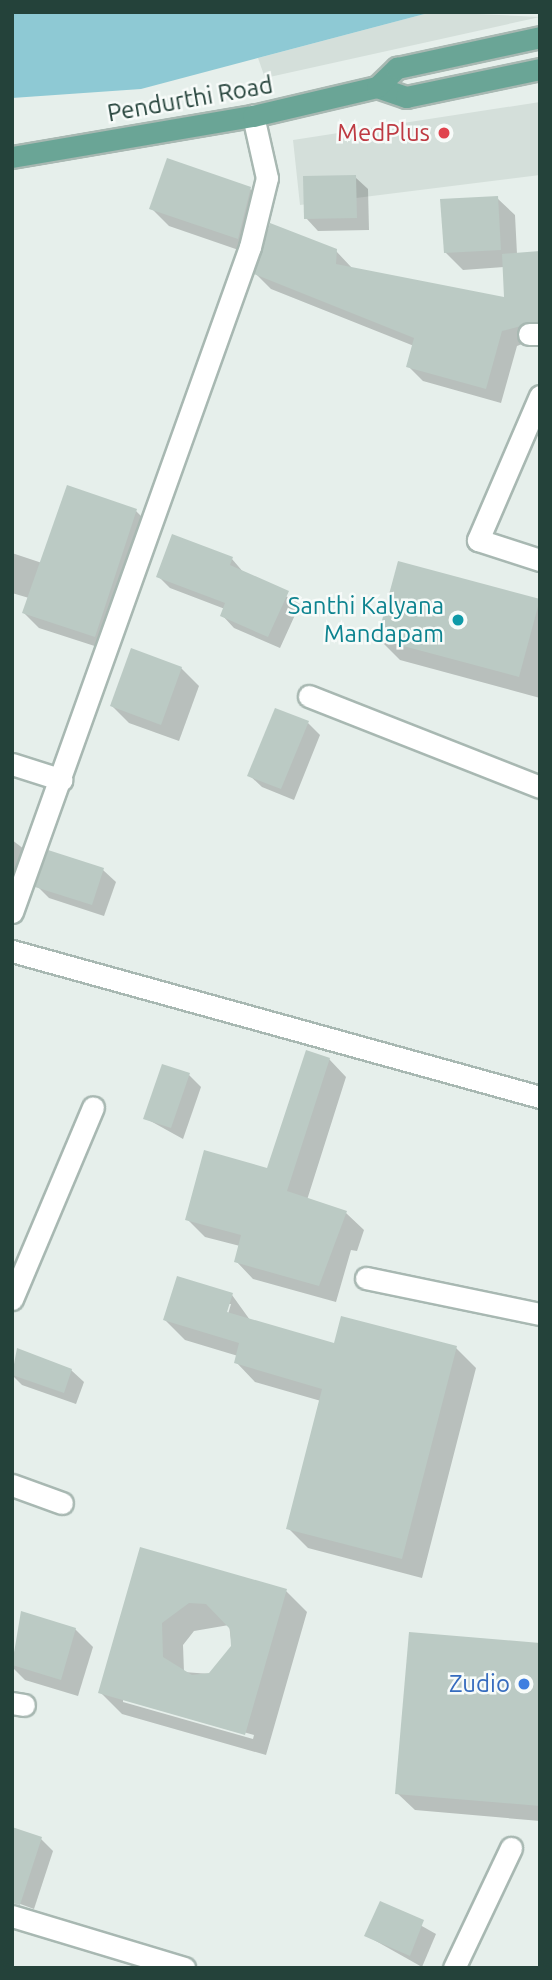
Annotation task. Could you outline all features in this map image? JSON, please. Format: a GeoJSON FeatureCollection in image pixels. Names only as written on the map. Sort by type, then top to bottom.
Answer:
{"type":"FeatureCollection","features":[{"type":"Feature","properties":{"kind":"main road","name":"Pendurthi Road"},"geometry":{"type":"LineString","coordinates":[[12,157],[253,116],[377,87],[397,68],[540,37]]}},
{"type":"Feature","properties":{"kind":"main road","name":"Pendurthi Road"},"geometry":{"type":"LineString","coordinates":[[377,87],[406,97],[540,69]]}},
{"type":"Feature","properties":{"kind":"street"},"geometry":{"type":"LineString","coordinates":[[12,912],[62,780],[261,208],[267,178],[253,116]]}},
{"type":"Feature","properties":{"kind":"street"},"geometry":{"type":"LineString","coordinates":[[540,396],[478,540],[540,560]]}},
{"type":"Feature","properties":{"kind":"street"},"geometry":{"type":"LineString","coordinates":[[309,695],[540,787]]}},
{"type":"Feature","properties":{"kind":"street"},"geometry":{"type":"LineString","coordinates":[[12,764],[62,780]]}},
{"type":"Feature","properties":{"kind":"street"},"geometry":{"type":"LineString","coordinates":[[12,951],[540,1097]]}},
{"type":"Feature","properties":{"kind":"street"},"geometry":{"type":"LineString","coordinates":[[12,1299],[93,1107]]}},
{"type":"Feature","properties":{"kind":"street"},"geometry":{"type":"LineString","coordinates":[[366,1278],[540,1314]]}},
{"type":"Feature","properties":{"kind":"street"},"geometry":{"type":"LineString","coordinates":[[12,1485],[62,1503]]}},
{"type":"Feature","properties":{"kind":"street"},"geometry":{"type":"LineString","coordinates":[[454,1968],[511,1848]]}},
{"type":"Feature","properties":{"kind":"street"},"geometry":{"type":"LineString","coordinates":[[12,1916],[184,1968]]}},
{"type":"Feature","properties":{"kind":"shaded area"},"geometry":{"type":"Polygon","coordinates":[[[432,12],[540,17],[265,78],[258,58],[432,12]]]}},
{"type":"Feature","properties":{"kind":"shaded area"},"geometry":{"type":"Polygon","coordinates":[[[540,102],[540,175],[300,205],[293,140],[540,102]]]}},
{"type":"Feature","properties":{"kind":"water"},"geometry":{"type":"Polygon","coordinates":[[[12,12],[432,12],[141,89],[12,98],[12,12]]]}},
{"type":"Feature","properties":{"kind":"building"},"geometry":{"type":"Polygon","coordinates":[[[167,158],[251,187],[238,239],[149,209],[167,158]]]}},
{"type":"Feature","properties":{"kind":"building"},"geometry":{"type":"Polygon","coordinates":[[[356,175],[357,218],[304,219],[303,176],[356,175]]]}},
{"type":"Feature","properties":{"kind":"building"},"geometry":{"type":"Polygon","coordinates":[[[498,196],[501,250],[444,253],[440,199],[498,196]]]}},
{"type":"Feature","properties":{"kind":"building"},"geometry":{"type":"Polygon","coordinates":[[[270,223],[337,249],[336,264],[504,297],[502,254],[540,251],[540,321],[502,331],[486,389],[406,367],[414,338],[254,274],[270,223]]]}},
{"type":"Feature","properties":{"kind":"building"},"geometry":{"type":"Polygon","coordinates":[[[67,485],[137,509],[95,637],[22,613],[67,485]]]}},
{"type":"Feature","properties":{"kind":"building"},"geometry":{"type":"Polygon","coordinates":[[[172,534],[233,557],[230,565],[289,591],[268,637],[220,616],[225,603],[156,577],[172,534]]]}},
{"type":"Feature","properties":{"kind":"building","name":"Santhi Kalyana Mandapam"},"geometry":{"type":"Polygon","coordinates":[[[398,561],[540,599],[519,677],[377,639],[398,561]]]}},
{"type":"Feature","properties":{"kind":"building"},"geometry":{"type":"Polygon","coordinates":[[[131,648],[182,667],[161,725],[110,706],[131,648]]]}},
{"type":"Feature","properties":{"kind":"building"},"geometry":{"type":"Polygon","coordinates":[[[275,708],[309,721],[281,789],[247,776],[275,708]]]}},
{"type":"Feature","properties":{"kind":"building"},"geometry":{"type":"Polygon","coordinates":[[[48,850],[104,868],[92,905],[35,887],[48,850]]]}},
{"type":"Feature","properties":{"kind":"building"},"geometry":{"type":"Polygon","coordinates":[[[306,1050],[330,1058],[287,1191],[347,1211],[319,1286],[234,1262],[241,1235],[185,1220],[204,1150],[267,1168],[306,1050]]]}},
{"type":"Feature","properties":{"kind":"building"},"geometry":{"type":"Polygon","coordinates":[[[162,1064],[190,1073],[171,1128],[143,1119],[162,1064]]]}},
{"type":"Feature","properties":{"kind":"building"},"geometry":{"type":"Polygon","coordinates":[[[177,1276],[233,1293],[227,1312],[334,1343],[341,1316],[457,1346],[402,1559],[286,1529],[322,1389],[234,1363],[239,1343],[163,1320],[177,1276]]]}},
{"type":"Feature","properties":{"kind":"building"},"geometry":{"type":"Polygon","coordinates":[[[17,1348],[72,1369],[64,1393],[12,1375],[17,1348]]]}},
{"type":"Feature","properties":{"kind":"building"},"geometry":{"type":"Polygon","coordinates":[[[140,1547],[287,1589],[245,1735],[98,1693],[140,1547]],[[189,1603],[162,1623],[163,1657],[192,1675],[209,1673],[231,1646],[230,1629],[206,1604],[189,1603]]]}},
{"type":"Feature","properties":{"kind":"building"},"geometry":{"type":"Polygon","coordinates":[[[21,1611],[76,1628],[61,1680],[12,1665],[21,1611]]]}},
{"type":"Feature","properties":{"kind":"building"},"geometry":{"type":"Polygon","coordinates":[[[409,1632],[540,1643],[540,1806],[395,1794],[409,1632]]]}},
{"type":"Feature","properties":{"kind":"building"},"geometry":{"type":"Polygon","coordinates":[[[12,1827],[42,1837],[20,1905],[12,1903],[12,1827]]]}},
{"type":"Feature","properties":{"kind":"building"},"geometry":{"type":"Polygon","coordinates":[[[380,1901],[424,1920],[410,1956],[364,1936],[380,1901]]]}},
{"type":"Feature","properties":{"kind":"place","name":"MedPlus"},"geometry":{"type":"Point","coordinates":[444,133]}},
{"type":"Feature","properties":{"kind":"place","name":"Santhi Kalyana Mandapam"},"geometry":{"type":"Point","coordinates":[458,620]}},
{"type":"Feature","properties":{"kind":"place","name":"Zudio"},"geometry":{"type":"Point","coordinates":[524,1684]}}]}
